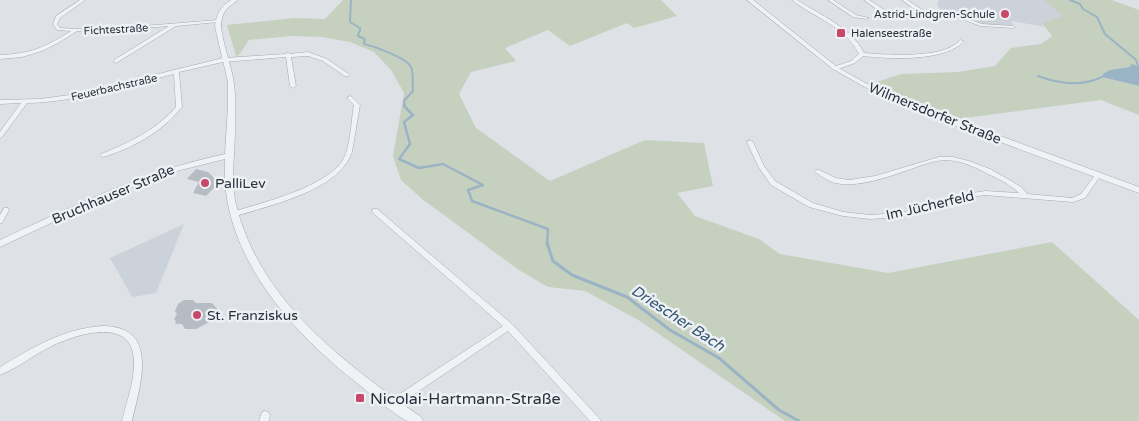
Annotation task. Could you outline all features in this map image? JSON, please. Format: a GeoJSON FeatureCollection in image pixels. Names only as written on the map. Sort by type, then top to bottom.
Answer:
{"type":"FeatureCollection","features":[{"type":"Feature","properties":{"kind":"street","name":"Fichtestraße"},"geometry":{"type":"LineString","coordinates":[[83,0],[58,17],[55,24],[59,29],[93,32],[218,21]]}},
{"type":"Feature","properties":{"kind":"street"},"geometry":{"type":"LineString","coordinates":[[235,0],[221,10],[218,21],[232,82],[228,177],[234,214],[248,251],[272,290],[307,333],[371,388],[416,421]]}},
{"type":"Feature","properties":{"kind":"street","name":"Wilmersdorfer Straße"},"geometry":{"type":"LineString","coordinates":[[750,0],[835,68],[865,85],[913,106],[1139,190]]}},
{"type":"Feature","properties":{"kind":"street"},"geometry":{"type":"LineString","coordinates":[[794,0],[848,36],[859,47],[862,54]]}},
{"type":"Feature","properties":{"kind":"street"},"geometry":{"type":"LineString","coordinates":[[830,0],[855,16],[867,18]]}},
{"type":"Feature","properties":{"kind":"street"},"geometry":{"type":"LineString","coordinates":[[866,0],[881,10],[896,15]]}},
{"type":"Feature","properties":{"kind":"street"},"geometry":{"type":"LineString","coordinates":[[904,0],[919,10],[933,14],[950,14],[981,25],[1013,27]]}},
{"type":"Feature","properties":{"kind":"street"},"geometry":{"type":"LineString","coordinates":[[116,61],[174,25]]}},
{"type":"Feature","properties":{"kind":"street"},"geometry":{"type":"LineString","coordinates":[[0,57],[31,55],[45,50],[75,31]]}},
{"type":"Feature","properties":{"kind":"street"},"geometry":{"type":"LineString","coordinates":[[835,68],[853,62],[862,54],[891,56],[932,53],[951,50],[959,46],[962,41]]}},
{"type":"Feature","properties":{"kind":"street"},"geometry":{"type":"LineString","coordinates":[[288,54],[293,86]]}},
{"type":"Feature","properties":{"kind":"street","name":"Feuerbachstraße"},"geometry":{"type":"LineString","coordinates":[[0,102],[25,102],[77,96],[226,60],[288,54],[316,55],[346,75]]}},
{"type":"Feature","properties":{"kind":"street"},"geometry":{"type":"LineString","coordinates":[[103,155],[127,146],[173,116],[180,107],[176,72]]}},
{"type":"Feature","properties":{"kind":"street"},"geometry":{"type":"LineString","coordinates":[[234,214],[318,183],[335,173],[345,162],[350,148],[357,105],[350,98]]}},
{"type":"Feature","properties":{"kind":"street"},"geometry":{"type":"LineString","coordinates":[[0,136],[25,102]]}},
{"type":"Feature","properties":{"kind":"street","name":"Im Jücherfeld"},"geometry":{"type":"LineString","coordinates":[[750,142],[773,183],[811,205],[843,214],[870,217],[891,216],[974,194],[1025,196],[1061,200],[1077,199],[1083,196],[1098,175]]}},
{"type":"Feature","properties":{"kind":"street","name":"Bruchhauser Straße"},"geometry":{"type":"LineString","coordinates":[[0,244],[142,180],[184,165],[230,155]]}},
{"type":"Feature","properties":{"kind":"street"},"geometry":{"type":"LineString","coordinates":[[817,171],[833,180],[846,181],[896,172],[939,159],[954,159],[983,168],[1013,184],[1025,196]]}},
{"type":"Feature","properties":{"kind":"street"},"geometry":{"type":"LineString","coordinates":[[0,221],[6,210]]}},
{"type":"Feature","properties":{"kind":"street"},"geometry":{"type":"LineString","coordinates":[[375,211],[509,326],[596,421]]}},
{"type":"Feature","properties":{"kind":"street"},"geometry":{"type":"LineString","coordinates":[[392,404],[509,326]]}},
{"type":"Feature","properties":{"kind":"street"},"geometry":{"type":"LineString","coordinates":[[0,371],[55,340],[83,331],[118,330],[129,336],[137,350],[138,375],[127,421]]}},
{"type":"Feature","properties":{"kind":"shaded area","name":"Astrid-Lindgren-Schule"},"geometry":{"type":"Polygon","coordinates":[[[939,0],[1044,0],[1064,16],[1042,24],[1045,27],[1012,21],[1012,26],[984,24],[943,13],[937,5],[939,0]]]}},
{"type":"Feature","properties":{"kind":"shaded area"},"geometry":{"type":"Polygon","coordinates":[[[184,224],[156,293],[132,297],[110,258],[184,224]]]}},
{"type":"Feature","properties":{"kind":"green space"},"geometry":{"type":"Polygon","coordinates":[[[343,0],[661,0],[677,16],[634,28],[627,23],[570,46],[548,30],[505,48],[516,61],[471,72],[459,94],[476,128],[550,181],[645,140],[704,143],[713,186],[677,193],[695,216],[759,239],[780,254],[888,273],[1052,242],[1139,320],[1139,421],[785,421],[640,321],[585,291],[548,287],[519,270],[422,199],[401,180],[393,156],[404,93],[391,70],[374,52],[350,42],[322,37],[293,36],[249,40],[239,55],[236,56],[227,25],[294,18],[325,19],[343,0]]]}},
{"type":"Feature","properties":{"kind":"green space"},"geometry":{"type":"Polygon","coordinates":[[[1044,0],[1112,0],[1139,10],[1139,66],[1124,68],[1102,77],[1139,86],[1139,115],[1101,100],[957,119],[871,84],[901,74],[958,72],[995,66],[1011,48],[1041,44],[1052,36],[1042,23],[1063,16],[1044,0]]]}},
{"type":"Feature","properties":{"kind":"water"},"geometry":{"type":"Polygon","coordinates":[[[1131,64],[1139,66],[1139,86],[1102,77],[1103,74],[1110,70],[1130,67],[1131,64]]]}},
{"type":"Feature","properties":{"kind":"building","name":"PalliLev"},"geometry":{"type":"Polygon","coordinates":[[[196,169],[208,172],[215,179],[214,188],[206,196],[193,193],[199,182],[187,179],[196,169]]]}},
{"type":"Feature","properties":{"kind":"building","name":"St. Franziskus"},"geometry":{"type":"Polygon","coordinates":[[[184,300],[193,300],[196,303],[212,303],[220,312],[217,318],[196,329],[185,329],[182,324],[175,324],[176,321],[174,319],[177,314],[175,311],[178,304],[184,300]]]}},
{"type":"Feature","properties":{"kind":"waterway","name":"Driescher Bach"},"geometry":{"type":"LineString","coordinates":[[351,0],[350,22],[360,28],[360,31]]}},
{"type":"Feature","properties":{"kind":"waterway"},"geometry":{"type":"LineString","coordinates":[[1070,0],[1080,4],[1083,9],[1097,17],[1105,34],[1135,59]]}},
{"type":"Feature","properties":{"kind":"waterway","name":"Driescher Bach"},"geometry":{"type":"LineString","coordinates":[[359,32],[358,36],[365,39],[364,44],[397,56],[411,67],[413,91],[404,101],[405,107]]}},
{"type":"Feature","properties":{"kind":"waterway"},"geometry":{"type":"LineString","coordinates":[[1136,60],[1139,68]]}},
{"type":"Feature","properties":{"kind":"waterway"},"geometry":{"type":"LineString","coordinates":[[1038,76],[1070,83],[1086,82],[1102,77]]}},
{"type":"Feature","properties":{"kind":"waterway","name":"Driescher Bach"},"geometry":{"type":"LineString","coordinates":[[405,107],[413,115],[404,122],[410,144],[399,159],[419,168],[443,164],[483,185],[468,190],[472,201],[548,229],[547,243]]}},
{"type":"Feature","properties":{"kind":"waterway","name":"Driescher Bach"},"geometry":{"type":"LineString","coordinates":[[547,243],[553,261],[572,275],[627,297],[670,330],[719,358],[779,410],[799,421]]}},
{"type":"Feature","properties":{"kind":"place","name":"Astrid-Lindgren-Schule"},"geometry":{"type":"Point","coordinates":[1005,14]}},
{"type":"Feature","properties":{"kind":"place","name":"Halenseestraße"},"geometry":{"type":"Point","coordinates":[841,33]}},
{"type":"Feature","properties":{"kind":"place","name":"PalliLev"},"geometry":{"type":"Point","coordinates":[205,183]}},
{"type":"Feature","properties":{"kind":"place","name":"St. Franziskus"},"geometry":{"type":"Point","coordinates":[197,315]}},
{"type":"Feature","properties":{"kind":"place","name":"Nicolai-Hartmann-Straße"},"geometry":{"type":"Point","coordinates":[360,398]}}]}
